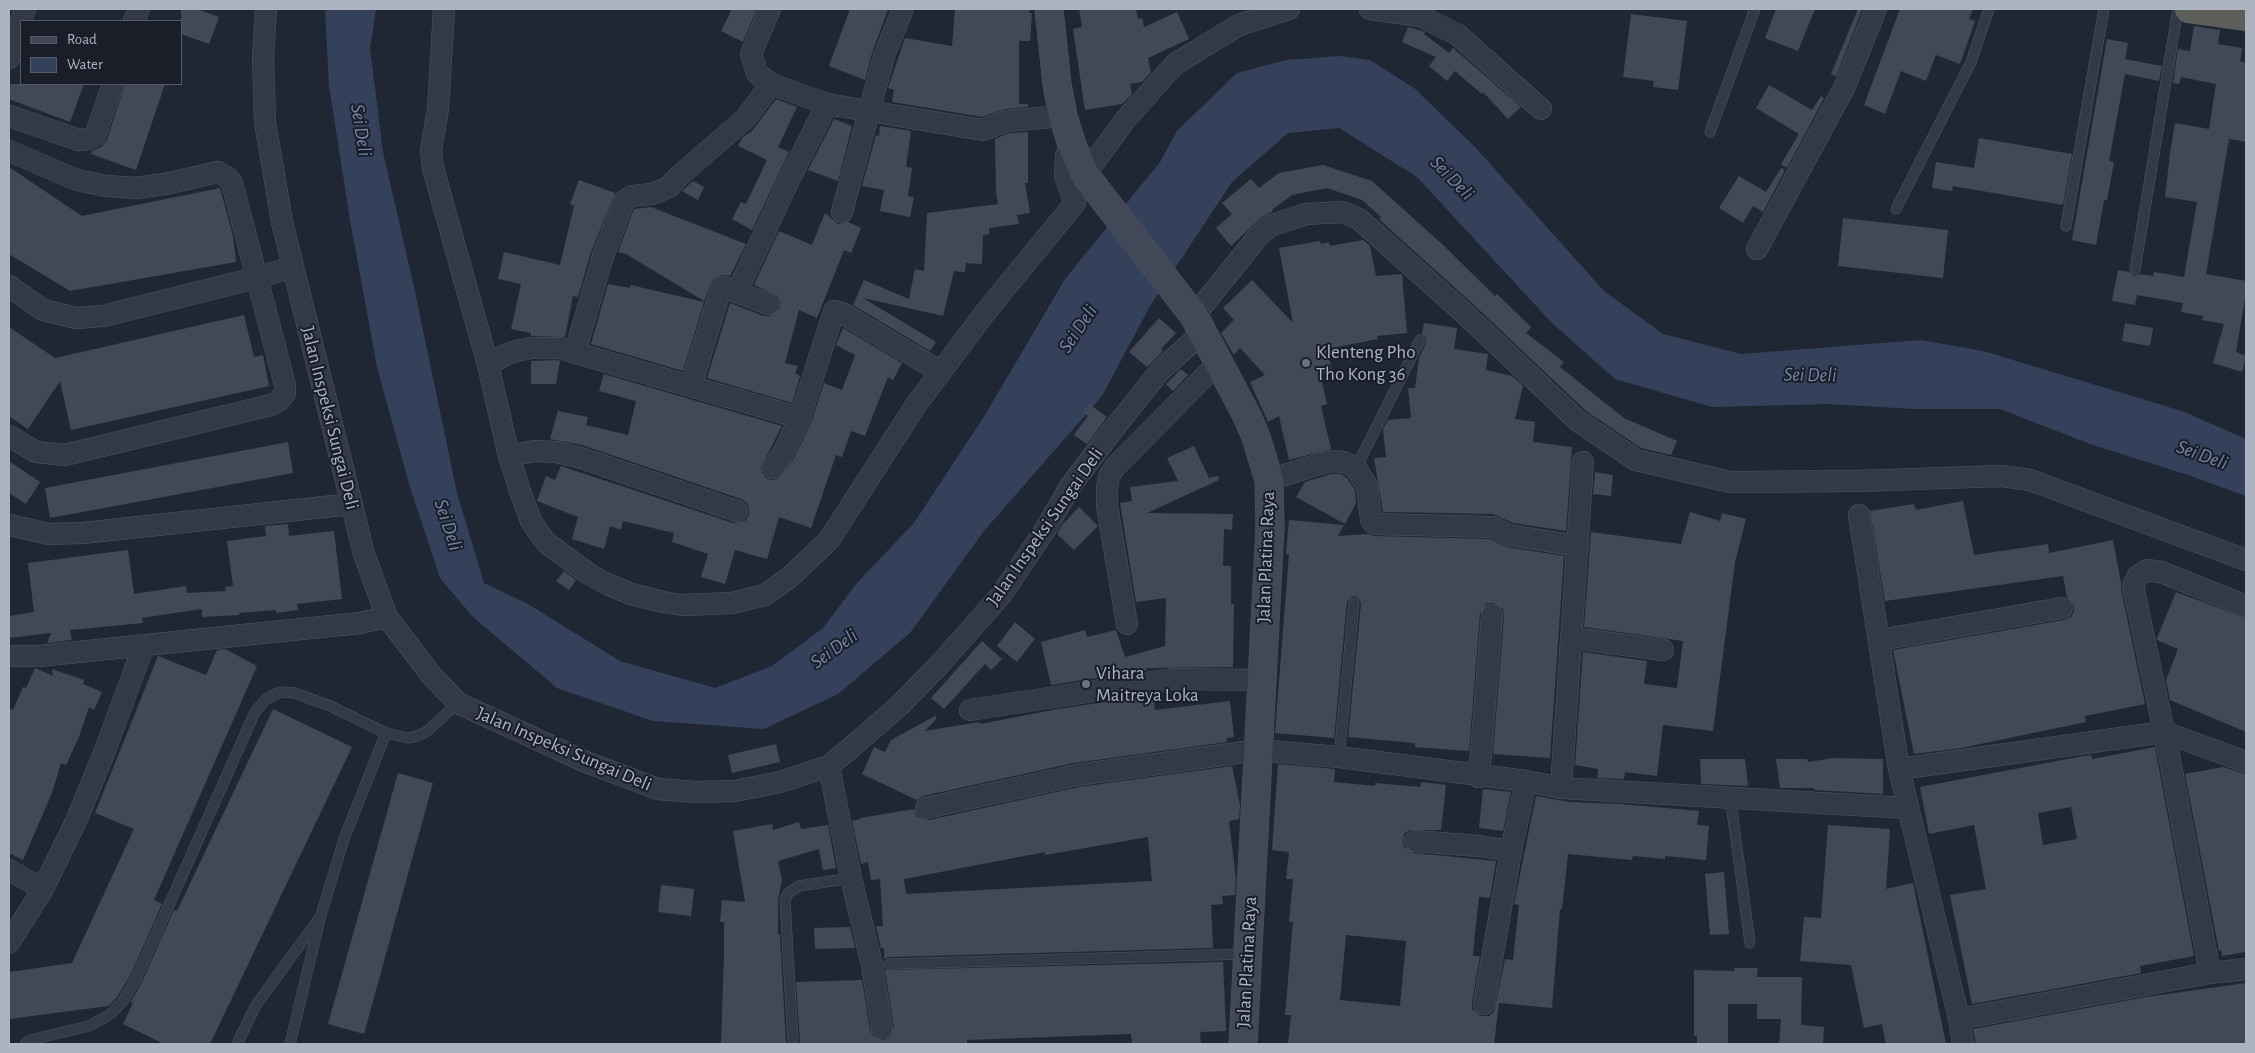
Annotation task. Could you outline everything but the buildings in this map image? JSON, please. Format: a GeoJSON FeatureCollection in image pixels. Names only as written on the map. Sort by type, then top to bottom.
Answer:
{"type":"FeatureCollection","features":[{"type":"Feature","properties":{"kind":"highway"},"geometry":{"type":"LineString","coordinates":[[2189,9],[2246,17]]}},
{"type":"Feature","properties":{"kind":"main road","name":"Jalan Platina Raya"},"geometry":{"type":"LineString","coordinates":[[1049,9],[1056,84],[1062,116],[1072,145],[1089,180],[1174,288],[1198,325],[1247,416],[1256,437],[1269,480],[1270,528],[1243,1044]]}},
{"type":"Feature","properties":{"kind":"street","name":"Jalan Inspeksi Sungai Deli"},"geometry":{"type":"LineString","coordinates":[[266,9],[263,57],[265,122],[282,222],[364,554],[387,617],[432,676],[458,703],[586,762],[658,789],[696,792],[735,791],[780,782],[828,766],[899,706],[939,665],[1001,595],[1045,530],[1071,485],[1112,430],[1198,325],[1257,238],[1270,226],[1306,214],[1343,212],[1359,219],[1465,314],[1578,421],[1636,460],[1730,482],[1857,481],[2002,476],[2030,480],[2246,560]]}},
{"type":"Feature","properties":{"kind":"street"},"geometry":{"type":"LineString","coordinates":[[444,9],[438,109],[431,150],[433,168],[488,365],[509,456],[523,498],[539,534],[548,544],[589,574],[631,594],[663,602],[682,605],[732,604],[765,595],[790,577],[828,540],[916,404],[988,309],[1075,203],[1065,176],[1066,156],[1072,145]]}},
{"type":"Feature","properties":{"kind":"street"},"geometry":{"type":"LineString","coordinates":[[770,9],[751,54],[757,73],[771,84],[827,104],[868,113],[982,130],[1006,121],[1062,116]]}},
{"type":"Feature","properties":{"kind":"street"},"geometry":{"type":"LineString","coordinates":[[842,212],[884,56],[903,9]]}},
{"type":"Feature","properties":{"kind":"street"},"geometry":{"type":"LineString","coordinates":[[1089,180],[1125,120],[1175,64],[1239,25],[1289,9]]}},
{"type":"Feature","properties":{"kind":"street"},"geometry":{"type":"LineString","coordinates":[[1370,9],[1420,16],[1458,35],[1541,109]]}},
{"type":"Feature","properties":{"kind":"street"},"geometry":{"type":"LineString","coordinates":[[1757,249],[1844,88],[1876,9]]}},
{"type":"Feature","properties":{"kind":"street"},"geometry":{"type":"LineString","coordinates":[[9,58],[20,24]]}},
{"type":"Feature","properties":{"kind":"street"},"geometry":{"type":"LineString","coordinates":[[574,352],[603,256],[624,201],[632,196],[652,194],[669,187],[679,176],[746,118],[771,84]]}},
{"type":"Feature","properties":{"kind":"street"},"geometry":{"type":"LineString","coordinates":[[9,116],[79,140],[89,139],[95,136],[113,85]]}},
{"type":"Feature","properties":{"kind":"street"},"geometry":{"type":"LineString","coordinates":[[737,292],[787,184],[827,104]]}},
{"type":"Feature","properties":{"kind":"street"},"geometry":{"type":"LineString","coordinates":[[9,151],[77,180],[106,186],[136,188],[165,184],[214,172],[223,174],[232,183],[286,393],[279,401],[66,455],[36,452],[9,436]]}},
{"type":"Feature","properties":{"kind":"street"},"geometry":{"type":"LineString","coordinates":[[9,286],[43,310],[76,318],[103,316],[293,267]]}},
{"type":"Feature","properties":{"kind":"street"},"geometry":{"type":"LineString","coordinates":[[691,386],[720,290],[724,287],[768,304]]}},
{"type":"Feature","properties":{"kind":"street"},"geometry":{"type":"LineString","coordinates":[[773,468],[800,418],[834,311],[842,313],[941,372]]}},
{"type":"Feature","properties":{"kind":"street"},"geometry":{"type":"LineString","coordinates":[[488,365],[503,356],[531,348],[558,348],[800,418]]}},
{"type":"Feature","properties":{"kind":"street"},"geometry":{"type":"LineString","coordinates":[[1127,624],[1107,506],[1109,476],[1115,467],[1218,363]]}},
{"type":"Feature","properties":{"kind":"street"},"geometry":{"type":"LineString","coordinates":[[509,456],[534,451],[556,452],[578,457],[737,511]]}},
{"type":"Feature","properties":{"kind":"street"},"geometry":{"type":"LineString","coordinates":[[1269,480],[1329,461],[1344,462],[1356,468],[1367,486],[1371,520],[1374,524],[1493,527],[1509,535],[1578,546]]}},
{"type":"Feature","properties":{"kind":"street"},"geometry":{"type":"LineString","coordinates":[[1560,788],[1572,638],[1582,462]]}},
{"type":"Feature","properties":{"kind":"street"},"geometry":{"type":"LineString","coordinates":[[9,524],[22,529],[50,534],[82,533],[352,504]]}},
{"type":"Feature","properties":{"kind":"street"},"geometry":{"type":"LineString","coordinates":[[1859,515],[1899,769],[1959,1019],[1962,1044]]}},
{"type":"Feature","properties":{"kind":"street"},"geometry":{"type":"LineString","coordinates":[[2210,973],[2164,732],[2133,586],[2138,576],[2147,570],[2161,572],[2246,606]]}},
{"type":"Feature","properties":{"kind":"street"},"geometry":{"type":"LineString","coordinates":[[1880,640],[2062,608]]}},
{"type":"Feature","properties":{"kind":"street"},"geometry":{"type":"LineString","coordinates":[[1479,777],[1492,615]]}},
{"type":"Feature","properties":{"kind":"street"},"geometry":{"type":"LineString","coordinates":[[10,659],[360,623],[387,617]]}},
{"type":"Feature","properties":{"kind":"street"},"geometry":{"type":"LineString","coordinates":[[1572,638],[1663,650]]}},
{"type":"Feature","properties":{"kind":"street"},"geometry":{"type":"LineString","coordinates":[[9,943],[43,889],[77,819],[144,645]]}},
{"type":"Feature","properties":{"kind":"street"},"geometry":{"type":"LineString","coordinates":[[970,710],[1172,679],[1261,680]]}},
{"type":"Feature","properties":{"kind":"street"},"geometry":{"type":"LineString","coordinates":[[1899,769],[2164,732],[2246,762]]}},
{"type":"Feature","properties":{"kind":"street"},"geometry":{"type":"LineString","coordinates":[[926,808],[1077,775],[1258,750],[1526,781],[1560,788],[1730,796],[1907,808]]}},
{"type":"Feature","properties":{"kind":"street"},"geometry":{"type":"LineString","coordinates":[[828,766],[851,878],[872,965],[882,1028]]}},
{"type":"Feature","properties":{"kind":"street"},"geometry":{"type":"LineString","coordinates":[[1484,1004],[1511,851],[1526,781]]}},
{"type":"Feature","properties":{"kind":"street"},"geometry":{"type":"LineString","coordinates":[[1415,841],[1479,846],[1511,851]]}},
{"type":"Feature","properties":{"kind":"street"},"geometry":{"type":"LineString","coordinates":[[9,870],[43,889]]}},
{"type":"Feature","properties":{"kind":"street"},"geometry":{"type":"LineString","coordinates":[[1959,1019],[2210,973],[2246,969]]}},
{"type":"Feature","properties":{"kind":"lane"},"geometry":{"type":"LineString","coordinates":[[1710,132],[1755,9]]}},
{"type":"Feature","properties":{"kind":"lane"},"geometry":{"type":"LineString","coordinates":[[1896,209],[1971,62],[1989,9]]}},
{"type":"Feature","properties":{"kind":"lane"},"geometry":{"type":"LineString","coordinates":[[2066,226],[2104,9]]}},
{"type":"Feature","properties":{"kind":"lane"},"geometry":{"type":"LineString","coordinates":[[2136,269],[2178,9]]}},
{"type":"Feature","properties":{"kind":"lane"},"geometry":{"type":"LineString","coordinates":[[1356,468],[1420,340]]}},
{"type":"Feature","properties":{"kind":"lane"},"geometry":{"type":"LineString","coordinates":[[1338,758],[1354,603]]}},
{"type":"Feature","properties":{"kind":"lane"},"geometry":{"type":"LineString","coordinates":[[25,1044],[30,1040],[90,1026],[111,1014],[123,1001],[136,979],[255,712],[266,699],[280,692],[295,693],[330,706],[386,733],[408,738],[421,735],[458,703]]}},
{"type":"Feature","properties":{"kind":"lane"},"geometry":{"type":"LineString","coordinates":[[290,1044],[321,915],[344,839],[386,733]]}},
{"type":"Feature","properties":{"kind":"lane"},"geometry":{"type":"LineString","coordinates":[[1730,796],[1750,943]]}},
{"type":"Feature","properties":{"kind":"lane"},"geometry":{"type":"LineString","coordinates":[[793,1044],[784,900],[788,893],[799,886],[851,878]]}},
{"type":"Feature","properties":{"kind":"lane"},"geometry":{"type":"LineString","coordinates":[[237,1044],[256,1005],[321,915]]}},
{"type":"Feature","properties":{"kind":"lane"},"geometry":{"type":"LineString","coordinates":[[889,964],[1247,954]]}},
{"type":"Feature","properties":{"kind":"water","name":"Sei Deli"},"geometry":{"type":"Polygon","coordinates":[[[325,9],[376,9],[370,48],[383,152],[414,287],[457,493],[484,583],[528,604],[620,661],[715,688],[772,666],[823,628],[857,583],[914,523],[985,415],[1065,279],[1160,162],[1177,131],[1237,73],[1286,60],[1340,56],[1370,60],[1414,88],[1475,147],[1604,291],[1663,334],[1741,354],[1921,340],[1983,351],[2182,411],[2246,439],[2246,496],[2188,475],[2090,444],[2000,409],[1914,409],[1828,404],[1712,407],[1615,379],[1551,322],[1417,177],[1339,128],[1288,133],[1232,182],[1150,306],[1102,396],[984,531],[910,633],[838,694],[764,729],[653,721],[557,688],[473,617],[440,578],[409,484],[377,367],[350,220],[329,86],[325,9]]]}},
{"type":"Feature","properties":{"kind":"place","name":"Klenteng Pho Tho Kong 36"},"geometry":{"type":"Point","coordinates":[1306,363]}},
{"type":"Feature","properties":{"kind":"place","name":"Vihara Maitreya Loka"},"geometry":{"type":"Point","coordinates":[1086,684]}}]}
